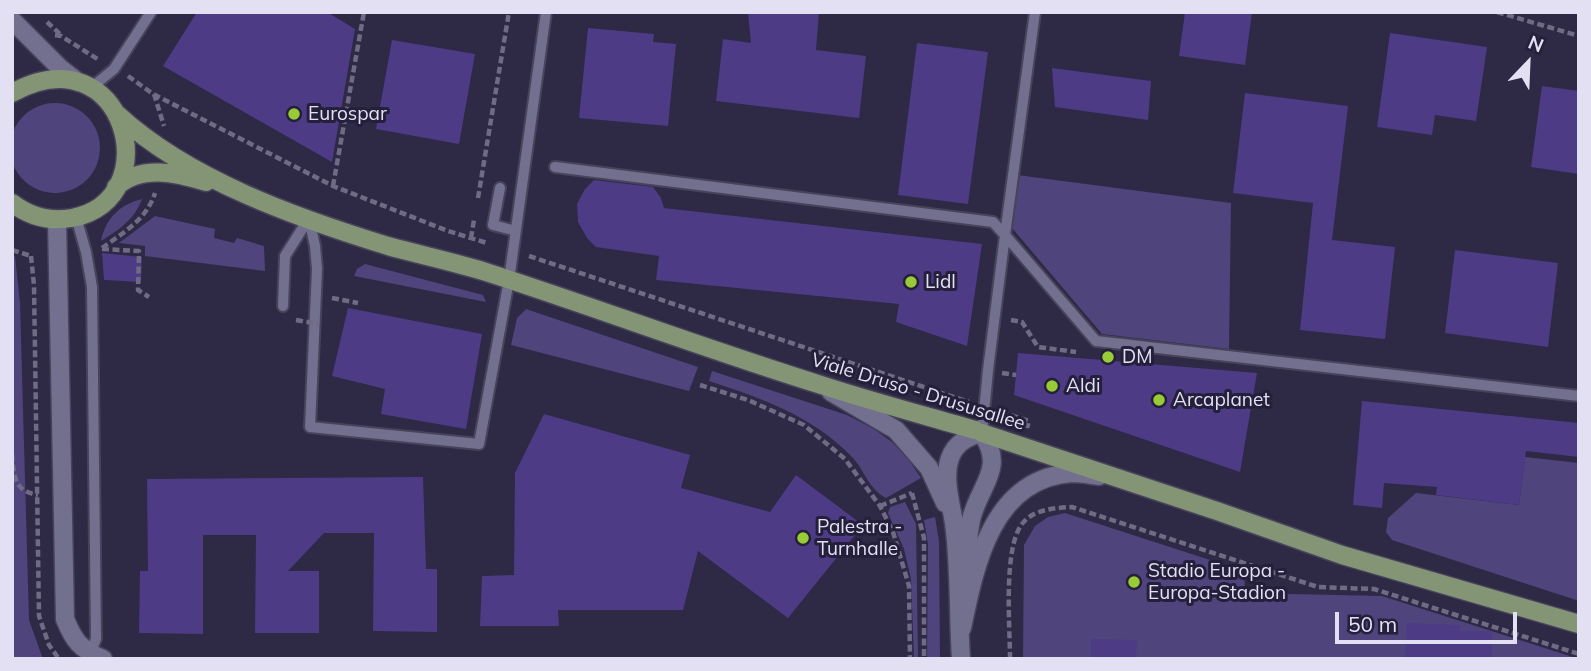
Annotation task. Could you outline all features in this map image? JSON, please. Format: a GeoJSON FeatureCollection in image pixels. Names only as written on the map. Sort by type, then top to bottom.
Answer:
{"type":"FeatureCollection","features":[{"type":"Feature","properties":{"kind":"main road"},"geometry":{"type":"LineString","coordinates":[[12,20],[60,68],[84,85]]}},
{"type":"Feature","properties":{"kind":"main road"},"geometry":{"type":"LineString","coordinates":[[12,93],[46,79],[84,85]]}},
{"type":"Feature","properties":{"kind":"main road","name":"Viale Druso - Drususallee"},"geometry":{"type":"LineString","coordinates":[[84,85],[107,100],[118,115],[144,138],[177,159],[248,194],[309,218],[390,246],[509,280],[819,384],[979,432],[1342,555],[1579,624]]}},
{"type":"Feature","properties":{"kind":"main road"},"geometry":{"type":"LineString","coordinates":[[12,214],[57,220],[92,211],[106,200],[116,187],[126,160],[127,145],[118,115]]}},
{"type":"Feature","properties":{"kind":"main road","name":"Viale Druso - Drususallee"},"geometry":{"type":"LineString","coordinates":[[116,187],[138,174],[170,173],[248,194]]}},
{"type":"Feature","properties":{"kind":"main road"},"geometry":{"type":"LineString","coordinates":[[12,202],[25,213],[57,220]]}},
{"type":"Feature","properties":{"kind":"main road"},"geometry":{"type":"LineString","coordinates":[[57,220],[65,620],[73,640],[96,656]]}},
{"type":"Feature","properties":{"kind":"main road"},"geometry":{"type":"LineString","coordinates":[[819,384],[896,430],[929,468],[946,507],[955,544]]}},
{"type":"Feature","properties":{"kind":"main road"},"geometry":{"type":"LineString","coordinates":[[979,432],[991,449],[993,463],[991,474],[972,517],[967,548],[961,657],[955,544],[947,470],[950,458],[959,444],[979,432]]}},
{"type":"Feature","properties":{"kind":"main road"},"geometry":{"type":"LineString","coordinates":[[962,628],[975,570],[985,542],[999,515],[1018,493],[1042,480],[1073,473],[1118,478]]}},
{"type":"Feature","properties":{"kind":"lane"},"geometry":{"type":"LineString","coordinates":[[84,85],[114,69],[151,12]]}},
{"type":"Feature","properties":{"kind":"lane"},"geometry":{"type":"LineString","coordinates":[[309,218],[316,246],[317,269],[310,427],[479,444],[509,280],[546,12]]}},
{"type":"Feature","properties":{"kind":"lane"},"geometry":{"type":"LineString","coordinates":[[979,432],[1035,12]]}},
{"type":"Feature","properties":{"kind":"lane"},"geometry":{"type":"LineString","coordinates":[[555,167],[993,222],[1096,341],[1579,396]]}},
{"type":"Feature","properties":{"kind":"lane"},"geometry":{"type":"LineString","coordinates":[[500,188],[493,225],[516,231]]}},
{"type":"Feature","properties":{"kind":"lane"},"geometry":{"type":"LineString","coordinates":[[76,217],[92,287],[96,656]]}},
{"type":"Feature","properties":{"kind":"lane"},"geometry":{"type":"LineString","coordinates":[[283,306],[285,256],[309,218]]}},
{"type":"Feature","properties":{"kind":"path"},"geometry":{"type":"LineString","coordinates":[[332,186],[364,12]]}},
{"type":"Feature","properties":{"kind":"path"},"geometry":{"type":"LineString","coordinates":[[471,238],[509,12]]}},
{"type":"Feature","properties":{"kind":"path"},"geometry":{"type":"LineString","coordinates":[[1497,12],[1579,36]]}},
{"type":"Feature","properties":{"kind":"path"},"geometry":{"type":"LineString","coordinates":[[50,34],[61,36],[94,57]]}},
{"type":"Feature","properties":{"kind":"path"},"geometry":{"type":"LineString","coordinates":[[131,78],[153,93],[332,186],[471,238],[970,402]]}},
{"type":"Feature","properties":{"kind":"path"},"geometry":{"type":"LineString","coordinates":[[153,93],[165,128]]}},
{"type":"Feature","properties":{"kind":"path"},"geometry":{"type":"LineString","coordinates":[[149,297],[138,290],[139,251],[101,248],[131,229],[152,203]]}},
{"type":"Feature","properties":{"kind":"path"},"geometry":{"type":"LineString","coordinates":[[12,250],[38,258]]}},
{"type":"Feature","properties":{"kind":"path"},"geometry":{"type":"LineString","coordinates":[[31,256],[34,285],[38,616],[49,645],[59,659]]}},
{"type":"Feature","properties":{"kind":"path"},"geometry":{"type":"LineString","coordinates":[[296,320],[319,324]]}},
{"type":"Feature","properties":{"kind":"path"},"geometry":{"type":"LineString","coordinates":[[1022,322],[1038,347],[1076,352]]}},
{"type":"Feature","properties":{"kind":"path"},"geometry":{"type":"LineString","coordinates":[[700,385],[748,400],[804,425],[845,460],[880,506],[893,533],[909,586],[910,659]]}},
{"type":"Feature","properties":{"kind":"path"},"geometry":{"type":"LineString","coordinates":[[12,454],[18,486],[27,493],[38,495]]}},
{"type":"Feature","properties":{"kind":"path"},"geometry":{"type":"LineString","coordinates":[[880,506],[912,493],[924,538],[923,659]]}},
{"type":"Feature","properties":{"kind":"path"},"geometry":{"type":"LineString","coordinates":[[1010,659],[1010,558],[1013,541],[1022,523],[1037,513],[1052,508],[1072,507],[1318,587],[1374,589],[1579,654]]}},
{"type":"Feature","properties":{"kind":"shaded area"},"geometry":{"type":"Polygon","coordinates":[[[55,103],[72,106],[87,116],[97,131],[100,148],[97,165],[87,180],[72,190],[55,193],[38,190],[23,180],[13,165],[10,148],[13,131],[23,116],[38,106],[55,103]]]}},
{"type":"Feature","properties":{"kind":"shaded area"},"geometry":{"type":"Polygon","coordinates":[[[1017,175],[1231,203],[1229,349],[1102,334],[1012,228],[1017,175]]]}},
{"type":"Feature","properties":{"kind":"shaded area"},"geometry":{"type":"Polygon","coordinates":[[[142,199],[126,223],[101,241],[110,219],[120,209],[142,199]]]}},
{"type":"Feature","properties":{"kind":"shaded area"},"geometry":{"type":"Polygon","coordinates":[[[155,216],[215,229],[214,238],[234,243],[237,238],[264,246],[265,271],[145,256],[145,246],[119,243],[155,216]]]}},
{"type":"Feature","properties":{"kind":"shaded area"},"geometry":{"type":"Polygon","coordinates":[[[12,255],[15,256],[20,303],[29,620],[43,659],[12,659],[12,255]]]}},
{"type":"Feature","properties":{"kind":"shaded area"},"geometry":{"type":"Polygon","coordinates":[[[365,264],[483,295],[486,302],[354,276],[357,269],[365,264]]]}},
{"type":"Feature","properties":{"kind":"shaded area"},"geometry":{"type":"Polygon","coordinates":[[[526,309],[698,367],[689,391],[511,345],[517,318],[526,309]]]}},
{"type":"Feature","properties":{"kind":"shaded area"},"geometry":{"type":"Polygon","coordinates":[[[712,371],[847,415],[893,443],[921,478],[886,498],[875,490],[852,457],[821,430],[767,402],[709,381],[712,371]]]}},
{"type":"Feature","properties":{"kind":"shaded area"},"geometry":{"type":"Polygon","coordinates":[[[1525,457],[1579,463],[1579,601],[1392,540],[1386,532],[1388,518],[1416,493],[1519,505],[1525,457]]]}},
{"type":"Feature","properties":{"kind":"shaded area"},"geometry":{"type":"Polygon","coordinates":[[[905,502],[916,524],[918,658],[914,658],[911,579],[904,549],[888,513],[890,507],[905,502]]]}},
{"type":"Feature","properties":{"kind":"shaded area","name":"Stadio Europa - Europa-Stadion"},"geometry":{"type":"Polygon","coordinates":[[[1065,513],[1244,571],[1245,593],[1382,596],[1579,659],[1023,659],[1024,545],[1035,526],[1048,517],[1065,513]]]}},
{"type":"Feature","properties":{"kind":"shaded area"},"geometry":{"type":"Polygon","coordinates":[[[935,517],[939,541],[940,659],[927,659],[928,544],[924,520],[935,517]]]}},
{"type":"Feature","properties":{"kind":"building","name":"Eurospar"},"geometry":{"type":"Polygon","coordinates":[[[197,12],[327,12],[355,29],[332,162],[163,66],[197,12]]]}},
{"type":"Feature","properties":{"kind":"building"},"geometry":{"type":"Polygon","coordinates":[[[748,12],[819,12],[816,50],[866,56],[859,118],[716,101],[723,39],[751,43],[748,12]]]}},
{"type":"Feature","properties":{"kind":"building"},"geometry":{"type":"Polygon","coordinates":[[[1185,12],[1252,12],[1245,65],[1179,56],[1185,12]]]}},
{"type":"Feature","properties":{"kind":"building"},"geometry":{"type":"Polygon","coordinates":[[[588,28],[654,34],[653,42],[676,44],[668,126],[579,118],[588,28]]]}},
{"type":"Feature","properties":{"kind":"building"},"geometry":{"type":"Polygon","coordinates":[[[1390,33],[1487,47],[1476,121],[1435,115],[1432,135],[1377,127],[1390,33]]]}},
{"type":"Feature","properties":{"kind":"building"},"geometry":{"type":"Polygon","coordinates":[[[392,40],[475,54],[459,144],[376,129],[392,40]]]}},
{"type":"Feature","properties":{"kind":"building"},"geometry":{"type":"Polygon","coordinates":[[[917,43],[988,52],[968,204],[898,195],[917,43]]]}},
{"type":"Feature","properties":{"kind":"building"},"geometry":{"type":"Polygon","coordinates":[[[1052,68],[1151,81],[1148,120],[1055,107],[1052,68]]]}},
{"type":"Feature","properties":{"kind":"building"},"geometry":{"type":"Polygon","coordinates":[[[1542,86],[1579,91],[1579,174],[1531,167],[1542,86]]]}},
{"type":"Feature","properties":{"kind":"building"},"geometry":{"type":"Polygon","coordinates":[[[1245,93],[1348,106],[1332,240],[1395,247],[1385,339],[1300,330],[1313,203],[1233,193],[1245,93]]]}},
{"type":"Feature","properties":{"kind":"building"},"geometry":{"type":"Polygon","coordinates":[[[594,180],[653,187],[664,208],[982,244],[967,346],[896,322],[899,304],[656,280],[659,256],[596,247],[587,238],[578,222],[577,204],[585,189],[594,180]]]}},
{"type":"Feature","properties":{"kind":"building"},"geometry":{"type":"Polygon","coordinates":[[[1455,250],[1558,263],[1548,347],[1445,333],[1455,250]]]}},
{"type":"Feature","properties":{"kind":"building"},"geometry":{"type":"Polygon","coordinates":[[[102,253],[142,257],[141,282],[104,280],[102,253]]]}},
{"type":"Feature","properties":{"kind":"building"},"geometry":{"type":"Polygon","coordinates":[[[348,308],[482,334],[466,429],[381,414],[385,389],[332,376],[348,308]]]}},
{"type":"Feature","properties":{"kind":"building"},"geometry":{"type":"Polygon","coordinates":[[[1018,353],[1257,373],[1240,472],[1014,395],[1018,353]]]}},
{"type":"Feature","properties":{"kind":"building"},"geometry":{"type":"Polygon","coordinates":[[[1362,401],[1579,423],[1579,457],[1526,451],[1519,505],[1436,495],[1437,487],[1384,483],[1382,508],[1353,505],[1362,401]]]}},
{"type":"Feature","properties":{"kind":"building"},"geometry":{"type":"Polygon","coordinates":[[[544,414],[690,455],[681,488],[770,512],[796,475],[863,525],[788,618],[698,551],[683,610],[558,610],[559,626],[480,626],[482,576],[514,575],[515,473],[544,414]]]}},
{"type":"Feature","properties":{"kind":"building"},"geometry":{"type":"Polygon","coordinates":[[[423,477],[426,569],[437,569],[437,632],[373,631],[374,533],[324,533],[288,571],[319,571],[319,633],[255,633],[256,535],[203,535],[203,634],[139,633],[140,571],[148,571],[147,479],[423,477]]]}},
{"type":"Feature","properties":{"kind":"building"},"geometry":{"type":"Polygon","coordinates":[[[1407,623],[1460,625],[1460,631],[1492,631],[1492,659],[1405,658],[1407,623]]]}},
{"type":"Feature","properties":{"kind":"building"},"geometry":{"type":"Polygon","coordinates":[[[1091,639],[1137,640],[1136,659],[1091,659],[1091,639]]]}},
{"type":"Feature","properties":{"kind":"place","name":"Eurospar"},"geometry":{"type":"Point","coordinates":[294,114]}},
{"type":"Feature","properties":{"kind":"place","name":"Lidl"},"geometry":{"type":"Point","coordinates":[911,282]}},
{"type":"Feature","properties":{"kind":"place","name":"DM"},"geometry":{"type":"Point","coordinates":[1108,357]}},
{"type":"Feature","properties":{"kind":"place","name":"Aldi"},"geometry":{"type":"Point","coordinates":[1052,386]}},
{"type":"Feature","properties":{"kind":"place","name":"Arcaplanet"},"geometry":{"type":"Point","coordinates":[1159,400]}},
{"type":"Feature","properties":{"kind":"place","name":"Palestra - Turnhalle"},"geometry":{"type":"Point","coordinates":[803,538]}},
{"type":"Feature","properties":{"kind":"place","name":"Stadio Europa - Europa-Stadion"},"geometry":{"type":"Point","coordinates":[1134,582]}}]}
